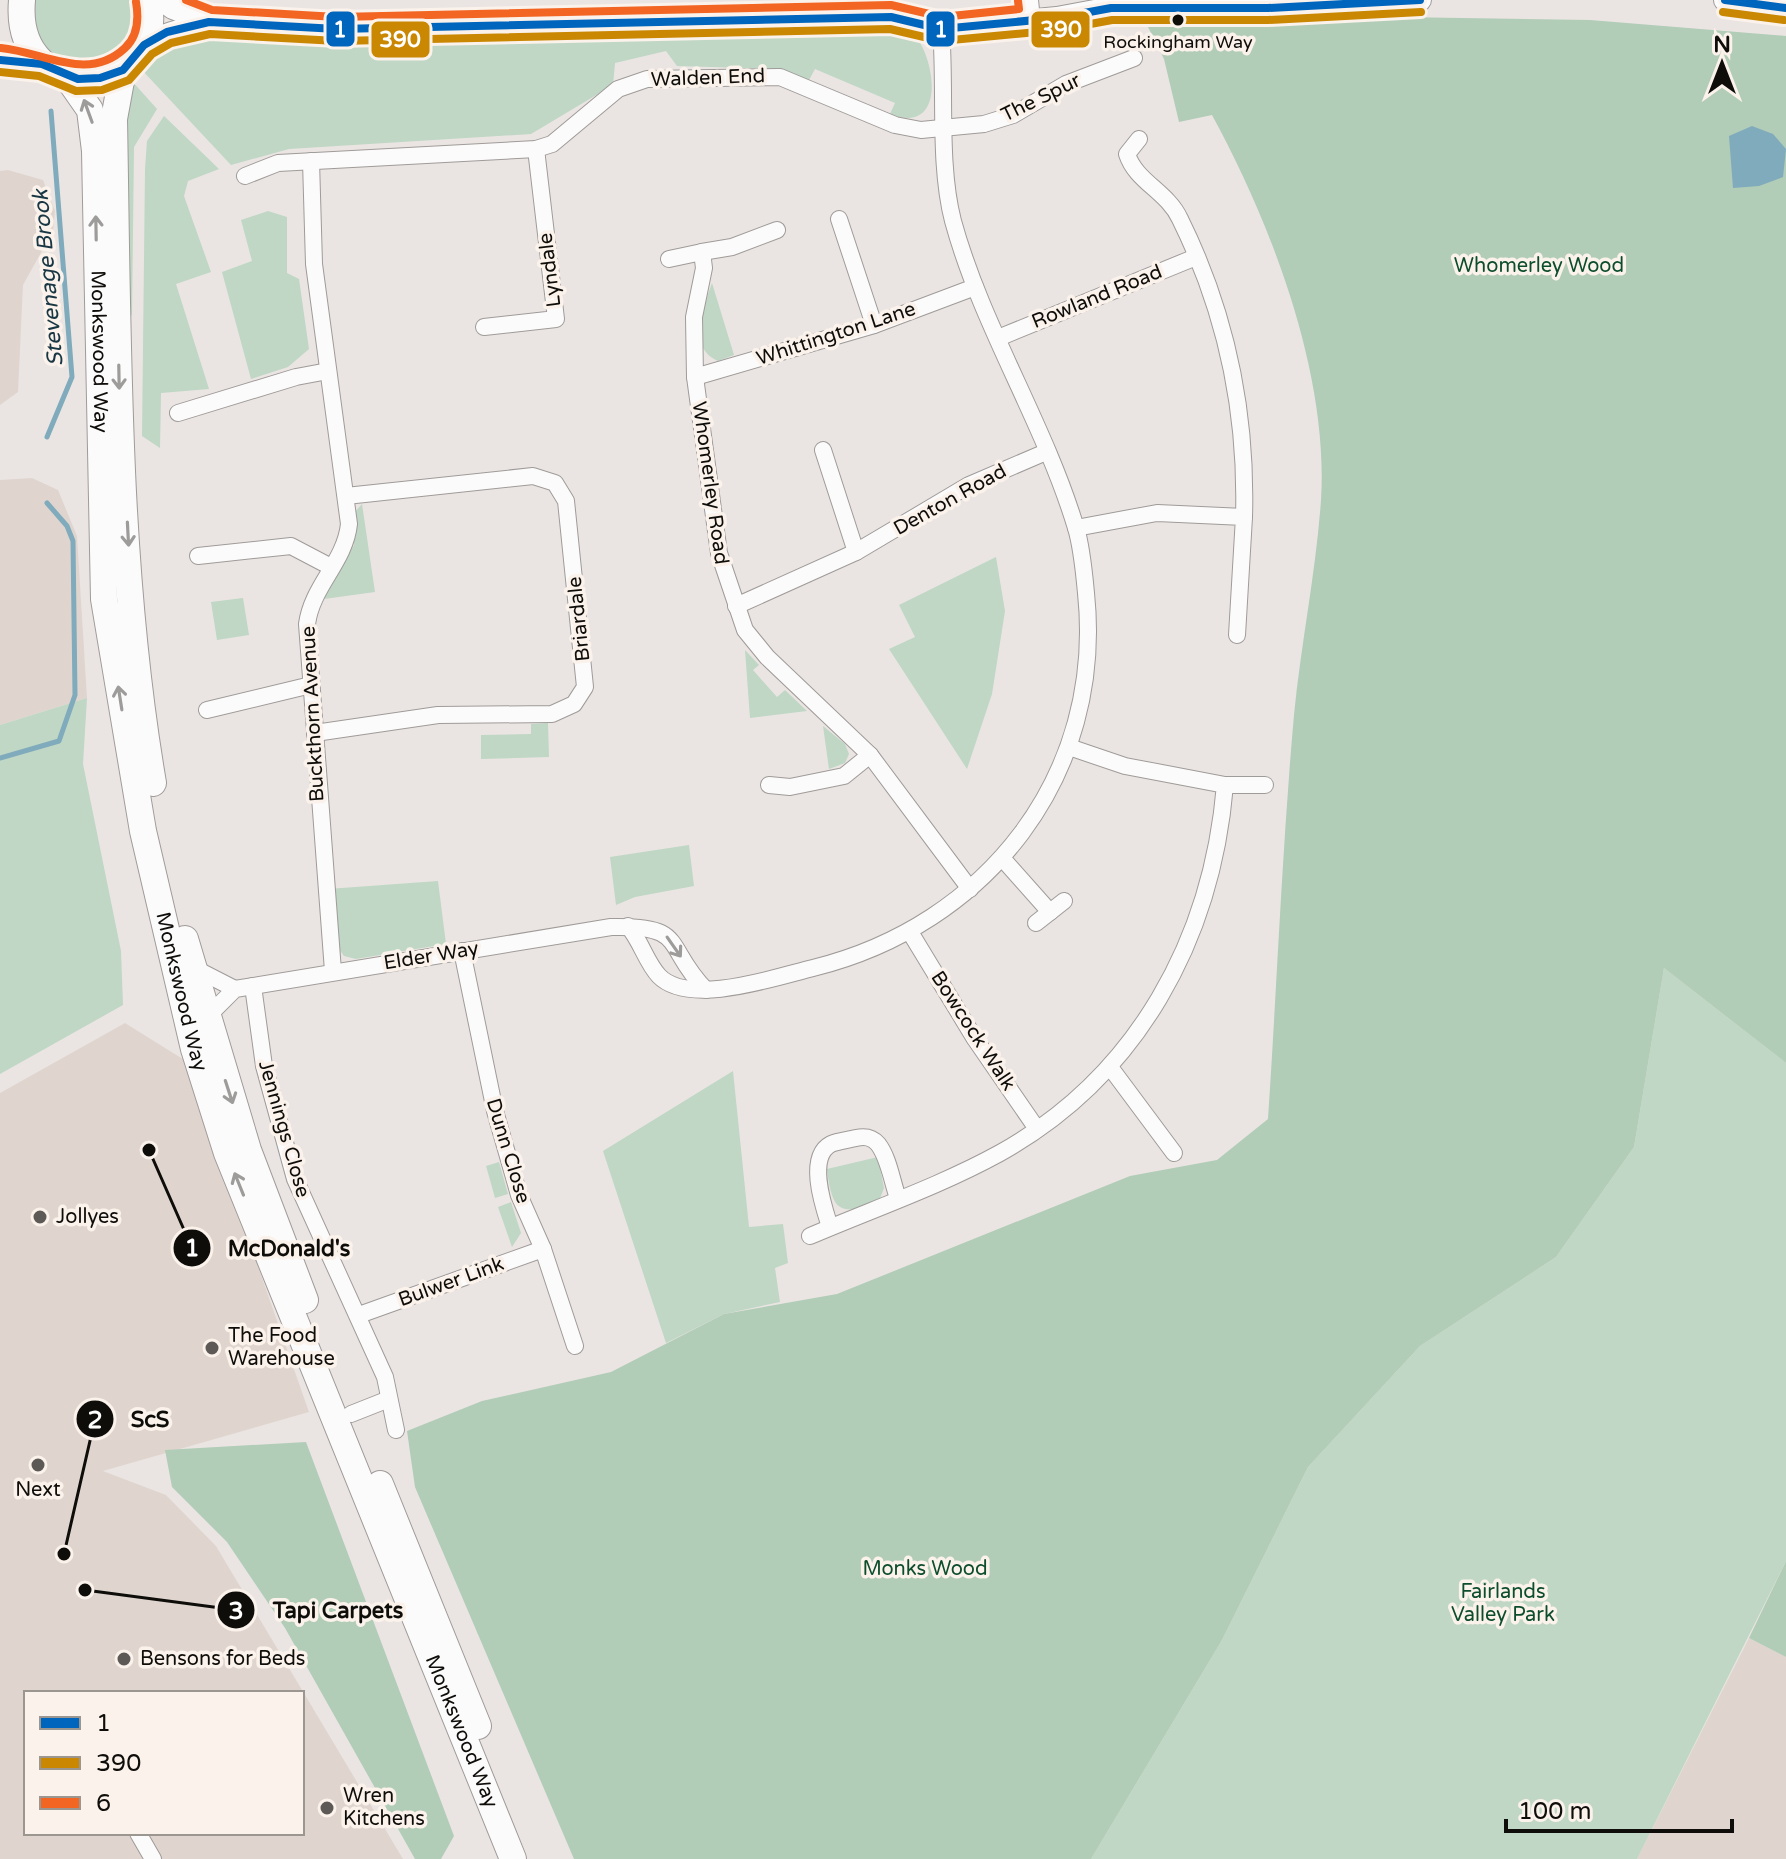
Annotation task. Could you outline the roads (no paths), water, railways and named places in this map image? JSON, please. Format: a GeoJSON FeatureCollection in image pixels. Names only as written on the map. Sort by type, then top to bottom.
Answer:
{"type":"FeatureCollection","features":[{"type":"Feature","properties":{"kind":"main road"},"geometry":{"type":"LineString","coordinates":[[0,18],[22,0]]}},
{"type":"Feature","properties":{"kind":"main road"},"geometry":{"type":"LineString","coordinates":[[22,0],[24,30],[42,64]]}},
{"type":"Feature","properties":{"kind":"main road"},"geometry":{"type":"LineString","coordinates":[[0,60],[42,64],[67,77],[100,78],[123,70],[144,45],[150,24],[148,0]]}},
{"type":"Feature","properties":{"kind":"main road","name":"Monkswood Way"},"geometry":{"type":"LineString","coordinates":[[123,70],[114,119],[120,424],[143,726],[161,830],[206,1018],[253,1164],[532,1859]]}},
{"type":"Feature","properties":{"kind":"main road","name":"Monkswood Way"},"geometry":{"type":"LineString","coordinates":[[67,77],[90,110],[95,151],[104,599],[143,831],[194,1049],[232,1167],[513,1859]]}},
{"type":"Feature","properties":{"kind":"street"},"geometry":{"type":"LineString","coordinates":[[162,0],[173,8],[209,22]]}},
{"type":"Feature","properties":{"kind":"street"},"geometry":{"type":"LineString","coordinates":[[144,45],[167,32],[209,22],[337,29],[891,17],[918,21],[941,29],[1031,10],[1268,8],[1420,0]]}},
{"type":"Feature","properties":{"kind":"street"},"geometry":{"type":"LineString","coordinates":[[1725,0],[1786,8]]}},
{"type":"Feature","properties":{"kind":"street"},"geometry":{"type":"LineString","coordinates":[[628,926],[658,975],[668,983],[706,990],[834,962],[910,932],[970,889],[1002,858],[1044,800],[1069,747],[1084,694],[1089,657],[1089,622],[1076,528],[975,287],[953,219],[941,29]]}},
{"type":"Feature","properties":{"kind":"street","name":"The Spur"},"geometry":{"type":"LineString","coordinates":[[945,127],[984,124],[1013,115],[1066,84],[1134,58]]}},
{"type":"Feature","properties":{"kind":"street","name":"Walden End"},"geometry":{"type":"LineString","coordinates":[[245,176],[278,163],[536,149],[552,144],[625,85],[672,77],[780,77],[895,125],[909,129],[945,127]]}},
{"type":"Feature","properties":{"kind":"street"},"geometry":{"type":"LineString","coordinates":[[1139,139],[1127,154],[1132,169],[1171,202],[1196,257],[1220,323],[1239,404],[1244,439],[1244,517],[1237,635]]}},
{"type":"Feature","properties":{"kind":"street","name":"Lyndale"},"geometry":{"type":"LineString","coordinates":[[484,327],[556,319],[536,149]]}},
{"type":"Feature","properties":{"kind":"street","name":"Buckthorn Avenue"},"geometry":{"type":"LineString","coordinates":[[311,161],[314,264],[346,496],[348,536],[308,612],[333,971]]}},
{"type":"Feature","properties":{"kind":"street"},"geometry":{"type":"LineString","coordinates":[[839,219],[874,325]]}},
{"type":"Feature","properties":{"kind":"street"},"geometry":{"type":"LineString","coordinates":[[669,259],[732,247],[777,230]]}},
{"type":"Feature","properties":{"kind":"street","name":"Whomerley Road"},"geometry":{"type":"LineString","coordinates":[[702,252],[704,268],[694,317],[695,377],[719,553],[745,630],[767,657],[870,755],[970,889]]}},
{"type":"Feature","properties":{"kind":"street","name":"Rowland Road"},"geometry":{"type":"LineString","coordinates":[[998,338],[1196,257]]}},
{"type":"Feature","properties":{"kind":"street","name":"Whittington Lane"},"geometry":{"type":"LineString","coordinates":[[695,377],[874,325],[975,287]]}},
{"type":"Feature","properties":{"kind":"street"},"geometry":{"type":"LineString","coordinates":[[178,413],[296,377],[328,371]]}},
{"type":"Feature","properties":{"kind":"street"},"geometry":{"type":"LineString","coordinates":[[823,450],[856,552]]}},
{"type":"Feature","properties":{"kind":"street","name":"Denton Road"},"geometry":{"type":"LineString","coordinates":[[736,606],[856,552],[969,485],[1046,452]]}},
{"type":"Feature","properties":{"kind":"street","name":"Briardale"},"geometry":{"type":"LineString","coordinates":[[315,733],[438,715],[552,714],[574,704],[585,687],[566,501],[555,483],[533,476],[346,496]]}},
{"type":"Feature","properties":{"kind":"street"},"geometry":{"type":"LineString","coordinates":[[1076,528],[1157,513],[1244,517]]}},
{"type":"Feature","properties":{"kind":"street"},"geometry":{"type":"LineString","coordinates":[[198,556],[291,546],[331,567]]}},
{"type":"Feature","properties":{"kind":"street"},"geometry":{"type":"LineString","coordinates":[[207,710],[311,685]]}},
{"type":"Feature","properties":{"kind":"street"},"geometry":{"type":"LineString","coordinates":[[1069,747],[1125,766],[1225,785],[1265,785]]}},
{"type":"Feature","properties":{"kind":"street"},"geometry":{"type":"LineString","coordinates":[[769,785],[790,787],[844,776],[870,755]]}},
{"type":"Feature","properties":{"kind":"street"},"geometry":{"type":"LineString","coordinates":[[810,1236],[998,1153],[1037,1129],[1110,1067],[1175,973],[1196,924],[1214,870],[1225,785]]}},
{"type":"Feature","properties":{"kind":"street"},"geometry":{"type":"LineString","coordinates":[[1002,858],[1050,912]]}},
{"type":"Feature","properties":{"kind":"street"},"geometry":{"type":"LineString","coordinates":[[1036,923],[1064,901]]}},
{"type":"Feature","properties":{"kind":"street","name":"Elder Way"},"geometry":{"type":"LineString","coordinates":[[235,989],[628,926],[654,927],[670,938],[691,975],[706,990]]}},
{"type":"Feature","properties":{"kind":"street","name":"Bowcock Walk"},"geometry":{"type":"LineString","coordinates":[[910,932],[975,1039],[1037,1129]]}},
{"type":"Feature","properties":{"kind":"street","name":"Dunn Close"},"geometry":{"type":"LineString","coordinates":[[462,951],[495,1111],[519,1195],[543,1249],[575,1346]]}},
{"type":"Feature","properties":{"kind":"street"},"geometry":{"type":"LineString","coordinates":[[193,967],[235,989],[206,1018]]}},
{"type":"Feature","properties":{"kind":"street","name":"Jennings Close"},"geometry":{"type":"LineString","coordinates":[[253,986],[264,1066],[295,1179],[385,1377],[396,1430]]}},
{"type":"Feature","properties":{"kind":"street"},"geometry":{"type":"LineString","coordinates":[[1110,1067],[1174,1153]]}},
{"type":"Feature","properties":{"kind":"street"},"geometry":{"type":"LineString","coordinates":[[830,1227],[822,1204],[819,1166],[821,1156],[831,1144],[872,1138],[881,1150],[898,1198]]}},
{"type":"Feature","properties":{"kind":"street","name":"Bulwer Link"},"geometry":{"type":"LineString","coordinates":[[359,1315],[543,1249]]}},
{"type":"Feature","properties":{"kind":"street"},"geometry":{"type":"LineString","coordinates":[[351,1414],[389,1399]]}},
{"type":"Feature","properties":{"kind":"street"},"geometry":{"type":"LineString","coordinates":[[139,1835],[153,1859]]}},
{"type":"Feature","properties":{"kind":"water"},"geometry":{"type":"Polygon","coordinates":[[[1752,126],[1773,134],[1786,149],[1783,177],[1759,186],[1733,188],[1729,136],[1752,126]]]}},
{"type":"Feature","properties":{"kind":"waterway","name":"Stevenage Brook"},"geometry":{"type":"LineString","coordinates":[[47,437],[72,377],[51,111]]}},
{"type":"Feature","properties":{"kind":"waterway","name":"Stevenage Brook"},"geometry":{"type":"LineString","coordinates":[[0,758],[59,741],[75,695],[73,541],[67,526],[47,503]]}},
{"type":"Feature","properties":{"kind":"place","name":"Rockingham Way"},"geometry":{"type":"Point","coordinates":[1178,20]}},
{"type":"Feature","properties":{"kind":"place","name":"McDonald's"},"geometry":{"type":"Point","coordinates":[149,1150]}},
{"type":"Feature","properties":{"kind":"place","name":"Jollyes"},"geometry":{"type":"Point","coordinates":[40,1217]}},
{"type":"Feature","properties":{"kind":"place","name":"The Food Warehouse"},"geometry":{"type":"Point","coordinates":[212,1348]}},
{"type":"Feature","properties":{"kind":"place","name":"Next"},"geometry":{"type":"Point","coordinates":[38,1465]}},
{"type":"Feature","properties":{"kind":"place","name":"ScS"},"geometry":{"type":"Point","coordinates":[64,1554]}},
{"type":"Feature","properties":{"kind":"place","name":"Tapi Carpets"},"geometry":{"type":"Point","coordinates":[85,1590]}},
{"type":"Feature","properties":{"kind":"place","name":"Bensons for Beds"},"geometry":{"type":"Point","coordinates":[124,1659]}},
{"type":"Feature","properties":{"kind":"place","name":"Wren Kitchens"},"geometry":{"type":"Point","coordinates":[327,1808]}},
{"type":"Feature","properties":{"kind":"park label","name":"Whomerley Wood"},"geometry":{"type":"Point","coordinates":[1539,266]}},
{"type":"Feature","properties":{"kind":"park label","name":"Monks Wood"},"geometry":{"type":"Point","coordinates":[925,1569]}},
{"type":"Feature","properties":{"kind":"park label","name":"Fairlands Valley Park"},"geometry":{"type":"Point","coordinates":[1503,1604]}}]}
